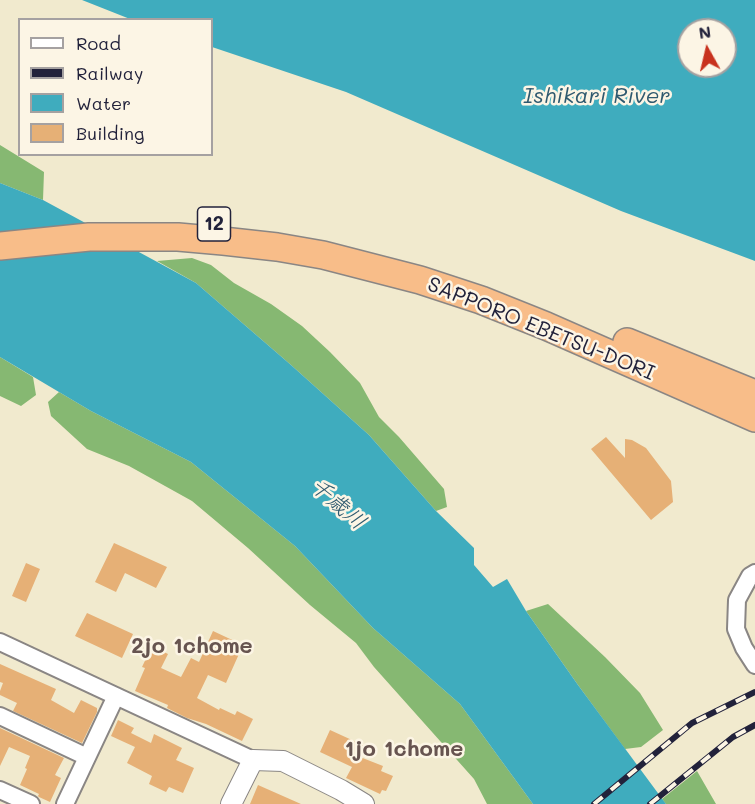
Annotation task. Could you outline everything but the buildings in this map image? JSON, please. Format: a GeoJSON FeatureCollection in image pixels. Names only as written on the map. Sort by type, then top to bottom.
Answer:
{"type":"FeatureCollection","features":[{"type":"Feature","properties":{"kind":"highway","name":"SAPPORO EBETSU-DORI"},"geometry":{"type":"LineString","coordinates":[[0,230],[106,221],[171,221],[274,231],[369,250],[755,418]]}},
{"type":"Feature","properties":{"kind":"highway","name":"SAPPORO EBETSU-DORI"},"geometry":{"type":"LineString","coordinates":[[0,246],[89,237],[178,237],[277,247],[422,272],[461,276],[755,394]]}},
{"type":"Feature","properties":{"kind":"street"},"geometry":{"type":"LineString","coordinates":[[755,573],[750,576],[737,600],[736,629],[755,665]]}},
{"type":"Feature","properties":{"kind":"street"},"geometry":{"type":"LineString","coordinates":[[0,642],[253,760],[283,761],[364,804]]}},
{"type":"Feature","properties":{"kind":"street"},"geometry":{"type":"LineString","coordinates":[[65,804],[116,696]]}},
{"type":"Feature","properties":{"kind":"street"},"geometry":{"type":"LineString","coordinates":[[0,716],[87,757]]}},
{"type":"Feature","properties":{"kind":"street"},"geometry":{"type":"LineString","coordinates":[[231,804],[253,760]]}},
{"type":"Feature","properties":{"kind":"street"},"geometry":{"type":"LineString","coordinates":[[0,790],[31,804]]}},
{"type":"Feature","properties":{"kind":"green space"},"geometry":{"type":"Polygon","coordinates":[[[0,145],[44,172],[43,200],[0,183],[0,145]]]}},
{"type":"Feature","properties":{"kind":"green space"},"geometry":{"type":"Polygon","coordinates":[[[192,258],[211,265],[234,283],[271,304],[302,326],[330,352],[360,383],[379,417],[444,489],[447,507],[436,511],[369,435],[291,365],[196,283],[157,261],[192,258]]]}},
{"type":"Feature","properties":{"kind":"green space"},"geometry":{"type":"Polygon","coordinates":[[[0,357],[33,377],[36,395],[21,406],[0,396],[0,357]]]}},
{"type":"Feature","properties":{"kind":"green space"},"geometry":{"type":"Polygon","coordinates":[[[59,392],[191,462],[295,546],[373,628],[460,704],[533,804],[487,804],[474,779],[374,667],[356,643],[192,501],[129,466],[87,449],[51,416],[48,402],[59,392]]]}},
{"type":"Feature","properties":{"kind":"green space"},"geometry":{"type":"Polygon","coordinates":[[[548,604],[640,693],[663,730],[641,747],[625,749],[526,611],[548,604]]]}},
{"type":"Feature","properties":{"kind":"green space"},"geometry":{"type":"Polygon","coordinates":[[[697,771],[716,804],[666,804],[662,799],[697,771]]]}},
{"type":"Feature","properties":{"kind":"water","name":"Ishikari River"},"geometry":{"type":"Polygon","coordinates":[[[82,0],[755,0],[755,261],[621,211],[346,92],[213,47],[213,18],[127,18],[82,0]]]}},
{"type":"Feature","properties":{"kind":"water","name":"千歳川"},"geometry":{"type":"Polygon","coordinates":[[[0,183],[43,200],[196,283],[369,435],[436,511],[474,548],[474,565],[493,587],[507,579],[526,611],[578,685],[666,804],[533,804],[460,704],[373,628],[295,546],[191,462],[91,411],[0,357],[0,183]]]}},
{"type":"Feature","properties":{"kind":"railway"},"geometry":{"type":"LineString","coordinates":[[594,804],[692,723],[755,692]]}},
{"type":"Feature","properties":{"kind":"railway"},"geometry":{"type":"LineString","coordinates":[[650,804],[733,737],[755,725]]}},
{"type":"Feature","properties":{"kind":"district","name":"2jo 1chome"},"geometry":{"type":"Point","coordinates":[192,646]}},
{"type":"Feature","properties":{"kind":"district","name":"1jo 1chome"},"geometry":{"type":"Point","coordinates":[404,749]}}]}
